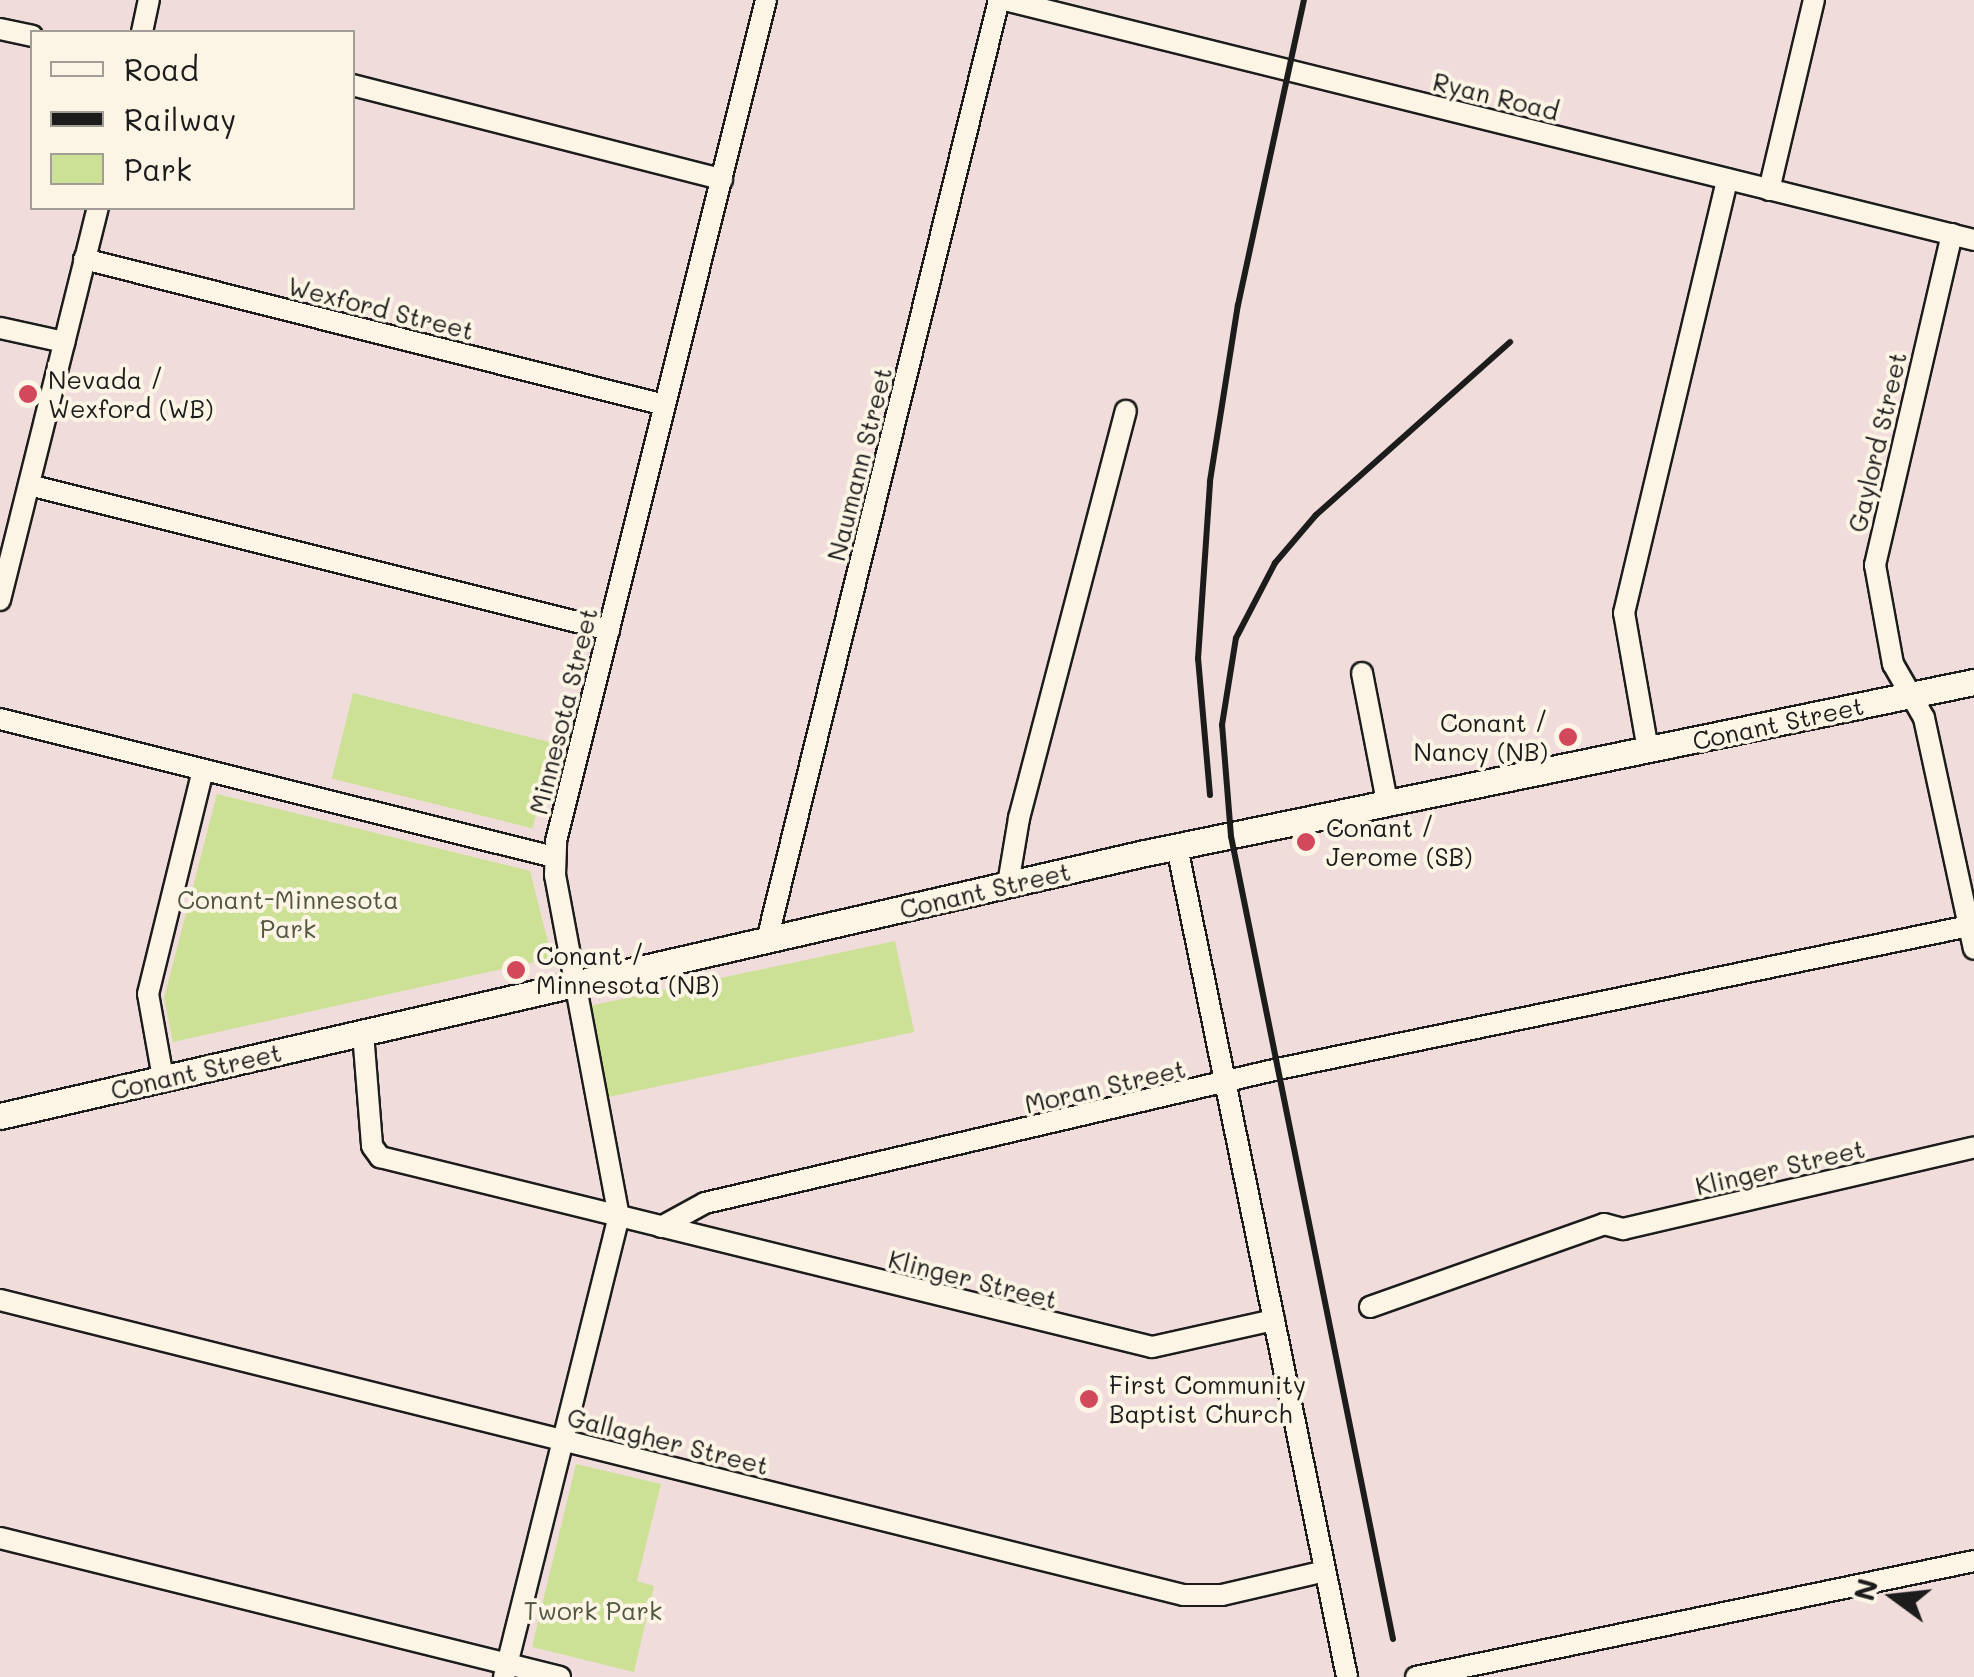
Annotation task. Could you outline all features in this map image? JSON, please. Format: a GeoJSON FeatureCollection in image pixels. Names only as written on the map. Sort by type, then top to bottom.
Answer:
{"type":"FeatureCollection","features":[{"type":"Feature","properties":{"kind":"main road","name":"Conant Street"},"geometry":{"type":"LineString","coordinates":[[0,1116],[1008,884],[1974,682]]}},
{"type":"Feature","properties":{"kind":"street"},"geometry":{"type":"LineString","coordinates":[[143,30],[150,0]]}},
{"type":"Feature","properties":{"kind":"street","name":"Minnesota Street"},"geometry":{"type":"LineString","coordinates":[[505,1670],[619,1217],[554,857],[766,0]]}},
{"type":"Feature","properties":{"kind":"street","name":"Ryan Road"},"geometry":{"type":"LineString","coordinates":[[1002,0],[1974,240]]}},
{"type":"Feature","properties":{"kind":"street","name":"Naumann Street"},"geometry":{"type":"LineString","coordinates":[[766,940],[1002,0]]}},
{"type":"Feature","properties":{"kind":"street"},"geometry":{"type":"LineString","coordinates":[[1768,190],[1814,0]]}},
{"type":"Feature","properties":{"kind":"street"},"geometry":{"type":"LineString","coordinates":[[0,29],[30,36]]}},
{"type":"Feature","properties":{"kind":"street"},"geometry":{"type":"LineString","coordinates":[[355,86],[722,178]]}},
{"type":"Feature","properties":{"kind":"street"},"geometry":{"type":"LineString","coordinates":[[1648,750],[1624,618],[1727,180]]}},
{"type":"Feature","properties":{"kind":"street"},"geometry":{"type":"LineString","coordinates":[[0,600],[97,210]]}},
{"type":"Feature","properties":{"kind":"street","name":"Gaylord Street"},"geometry":{"type":"LineString","coordinates":[[1952,234],[1875,565],[1893,664],[1924,718],[1972,925],[1974,949]]}},
{"type":"Feature","properties":{"kind":"street","name":"Wexford Street"},"geometry":{"type":"LineString","coordinates":[[84,259],[666,405]]}},
{"type":"Feature","properties":{"kind":"street"},"geometry":{"type":"LineString","coordinates":[[0,328],[64,342]]}},
{"type":"Feature","properties":{"kind":"street"},"geometry":{"type":"LineString","coordinates":[[1008,884],[1020,818],[1126,411]]}},
{"type":"Feature","properties":{"kind":"street"},"geometry":{"type":"LineString","coordinates":[[29,485],[609,630]]}},
{"type":"Feature","properties":{"kind":"street"},"geometry":{"type":"LineString","coordinates":[[1362,673],[1387,802]]}},
{"type":"Feature","properties":{"kind":"street"},"geometry":{"type":"LineString","coordinates":[[0,719],[554,857]]}},
{"type":"Feature","properties":{"kind":"street"},"geometry":{"type":"LineString","coordinates":[[163,1078],[148,994],[203,770]]}},
{"type":"Feature","properties":{"kind":"street"},"geometry":{"type":"LineString","coordinates":[[1177,847],[1347,1677]]}},
{"type":"Feature","properties":{"kind":"street","name":"Moran Street"},"geometry":{"type":"LineString","coordinates":[[661,1228],[705,1203],[1225,1082],[1972,925]]}},
{"type":"Feature","properties":{"kind":"street"},"geometry":{"type":"LineString","coordinates":[[363,1032],[372,1146],[380,1157],[661,1228]]}},
{"type":"Feature","properties":{"kind":"street","name":"Klinger Street"},"geometry":{"type":"LineString","coordinates":[[1370,1307],[1604,1224],[1624,1229],[1974,1147]]}},
{"type":"Feature","properties":{"kind":"street","name":"Klinger Street"},"geometry":{"type":"LineString","coordinates":[[661,1228],[1152,1347],[1274,1320]]}},
{"type":"Feature","properties":{"kind":"street","name":"Gallagher Street"},"geometry":{"type":"LineString","coordinates":[[0,1300],[1183,1595],[1222,1595],[1325,1570]]}},
{"type":"Feature","properties":{"kind":"street"},"geometry":{"type":"LineString","coordinates":[[0,1538],[505,1670],[560,1677]]}},
{"type":"Feature","properties":{"kind":"street"},"geometry":{"type":"LineString","coordinates":[[1416,1677],[1974,1561]]}},
{"type":"Feature","properties":{"kind":"green space"},"geometry":{"type":"Polygon","coordinates":[[[353,693],[554,743],[533,828],[332,778],[353,693]]]}},
{"type":"Feature","properties":{"kind":"green space","name":"Conant-Minnesota Park"},"geometry":{"type":"Polygon","coordinates":[[[217,794],[530,871],[552,958],[173,1042],[164,998],[217,794]]]}},
{"type":"Feature","properties":{"kind":"green space"},"geometry":{"type":"Polygon","coordinates":[[[895,941],[914,1032],[608,1097],[589,1006],[895,941]]]}},
{"type":"Feature","properties":{"kind":"green space","name":"Twork Park"},"geometry":{"type":"Polygon","coordinates":[[[576,1464],[661,1484],[637,1581],[654,1586],[634,1672],[532,1647],[576,1464]]]}},
{"type":"Feature","properties":{"kind":"railway"},"geometry":{"type":"LineString","coordinates":[[1210,795],[1198,659],[1210,481],[1238,305],[1304,0]]}},
{"type":"Feature","properties":{"kind":"railway"},"geometry":{"type":"LineString","coordinates":[[1393,1639],[1231,836],[1222,725],[1236,638],[1275,563],[1316,515],[1510,342]]}},
{"type":"Feature","properties":{"kind":"place","name":"Nevada / Wexford (WB)"},"geometry":{"type":"Point","coordinates":[28,394]}},
{"type":"Feature","properties":{"kind":"place","name":"Conant / Nancy (NB)"},"geometry":{"type":"Point","coordinates":[1568,737]}},
{"type":"Feature","properties":{"kind":"place","name":"Conant / Jerome (SB)"},"geometry":{"type":"Point","coordinates":[1306,842]}},
{"type":"Feature","properties":{"kind":"place","name":"Conant / Minnesota (NB)"},"geometry":{"type":"Point","coordinates":[516,970]}},
{"type":"Feature","properties":{"kind":"place","name":"First Community Baptist Church"},"geometry":{"type":"Point","coordinates":[1089,1399]}}]}
